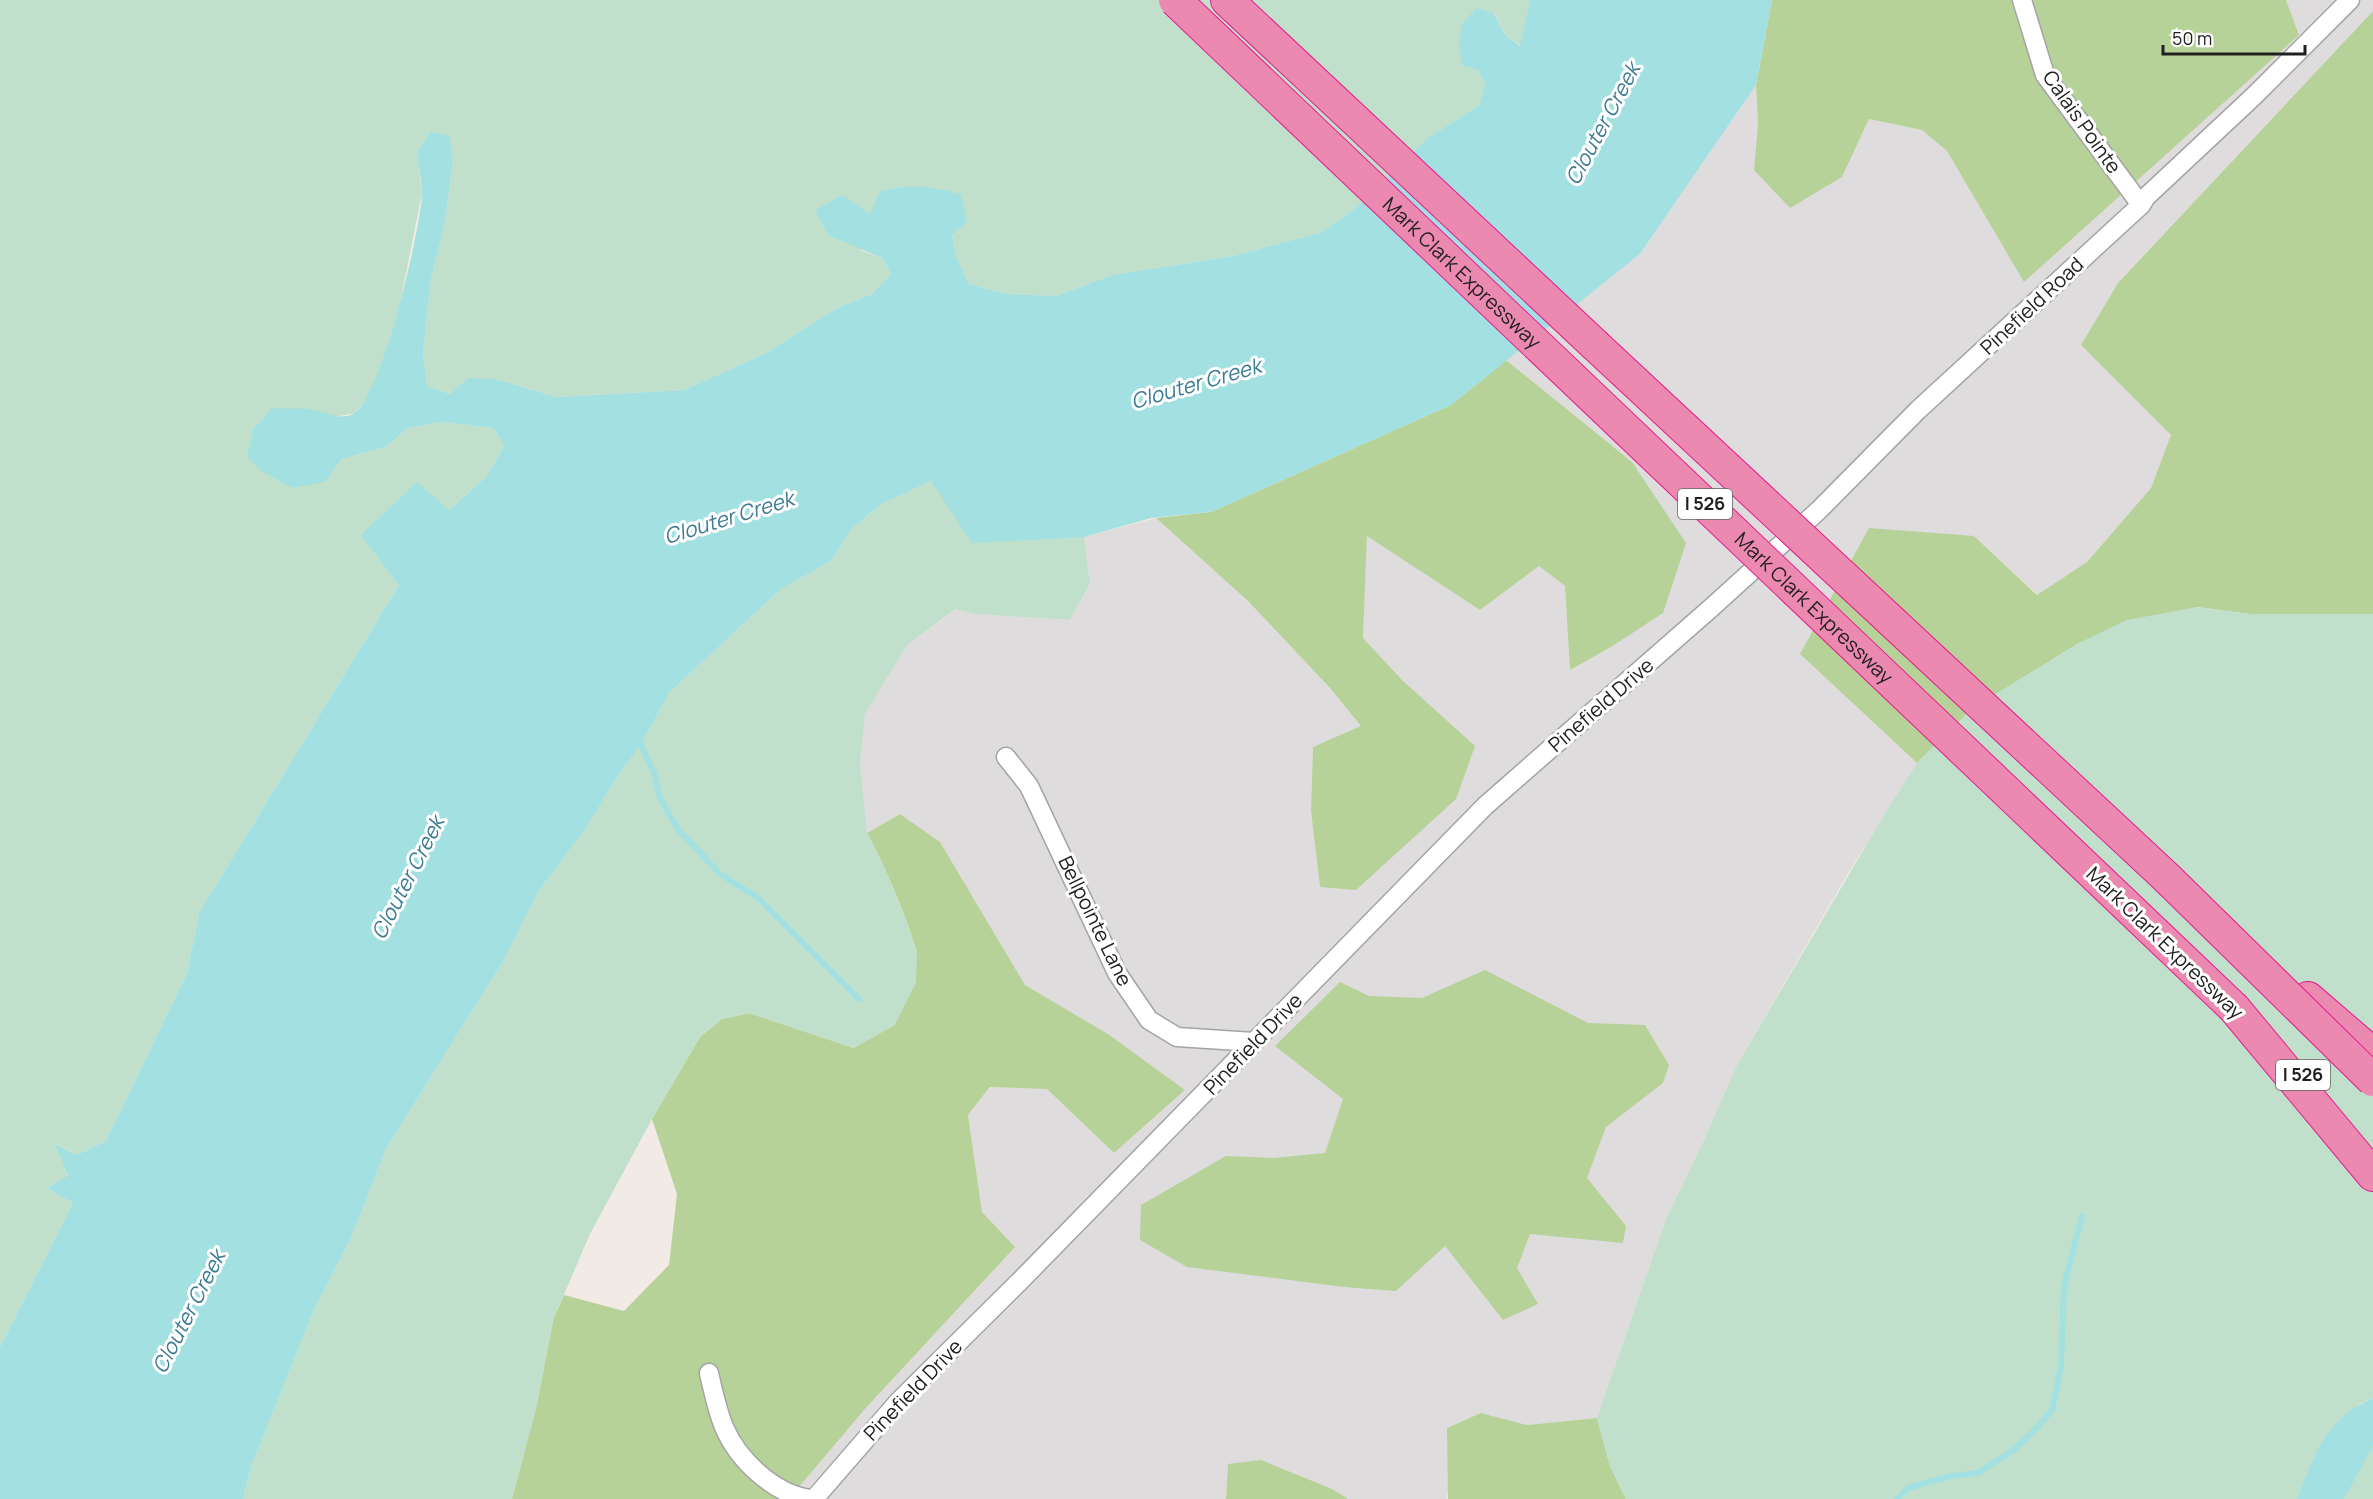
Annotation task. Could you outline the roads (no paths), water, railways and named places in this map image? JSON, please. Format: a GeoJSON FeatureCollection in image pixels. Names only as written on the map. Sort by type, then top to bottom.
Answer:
{"type":"FeatureCollection","features":[{"type":"Feature","properties":{"kind":"highway","name":"Mark Clark Expressway"},"geometry":{"type":"LineString","coordinates":[[1175,0],[2373,1141]]}},
{"type":"Feature","properties":{"kind":"highway","name":"Mark Clark Expressway"},"geometry":{"type":"LineString","coordinates":[[1227,0],[2166,877],[2373,1080]]}},
{"type":"Feature","properties":{"kind":"highway"},"geometry":{"type":"LineString","coordinates":[[2166,877],[2373,1054]]}},
{"type":"Feature","properties":{"kind":"highway"},"geometry":{"type":"LineString","coordinates":[[2234,1008],[2373,1175]]}},
{"type":"Feature","properties":{"kind":"street","name":"Calais Pointe"},"geometry":{"type":"LineString","coordinates":[[2022,0],[2045,75],[2141,205]]}},
{"type":"Feature","properties":{"kind":"street","name":"Pinefield Road"},"geometry":{"type":"LineString","coordinates":[[1711,608],[1819,510],[1918,410],[2141,205],[2146,197],[2255,95],[2350,0]]}},
{"type":"Feature","properties":{"kind":"street","name":"Pinefield Drive"},"geometry":{"type":"LineString","coordinates":[[812,1499],[898,1402],[1485,806],[1711,608]]}},
{"type":"Feature","properties":{"kind":"street","name":"Bellpointe Lane"},"geometry":{"type":"LineString","coordinates":[[1006,757],[1029,786],[1117,973],[1149,1020],[1177,1037],[1254,1042]]}},
{"type":"Feature","properties":{"kind":"street"},"geometry":{"type":"LineString","coordinates":[[709,1373],[725,1428],[739,1451],[760,1474],[782,1492],[812,1499]]}},
{"type":"Feature","properties":{"kind":"water","name":"Clouter Creek"},"geometry":{"type":"Polygon","coordinates":[[[1530,0],[1772,0],[1756,85],[1640,254],[1451,405],[1211,512],[1151,518],[1084,537],[972,543],[931,481],[882,504],[851,529],[831,561],[781,589],[669,693],[641,745],[617,777],[585,830],[538,892],[504,960],[386,1149],[351,1238],[313,1312],[252,1464],[243,1499],[0,1499],[0,1347],[73,1203],[47,1188],[68,1176],[55,1144],[77,1155],[106,1141],[187,973],[199,913],[399,585],[361,535],[417,482],[449,510],[486,477],[504,446],[494,428],[441,422],[408,428],[386,447],[342,459],[325,482],[293,488],[263,472],[247,456],[253,430],[272,408],[309,409],[331,415],[347,416],[353,414],[364,402],[387,347],[398,311],[420,211],[422,193],[417,152],[431,132],[449,135],[453,158],[446,217],[431,279],[423,354],[427,386],[450,394],[468,378],[496,379],[556,397],[684,390],[764,354],[839,307],[872,294],[891,274],[882,258],[828,235],[815,210],[843,195],[870,214],[880,191],[920,187],[961,194],[967,222],[952,235],[956,256],[969,284],[1008,294],[1056,296],[1112,275],[1232,256],[1323,232],[1358,206],[1427,139],[1479,105],[1485,84],[1478,70],[1462,65],[1459,44],[1462,24],[1476,8],[1494,14],[1505,34],[1520,46],[1530,0]]]}},
{"type":"Feature","properties":{"kind":"water"},"geometry":{"type":"Polygon","coordinates":[[[2373,1398],[2373,1446],[2344,1499],[2297,1499],[2316,1452],[2332,1428],[2356,1407],[2373,1398]]]}},
{"type":"Feature","properties":{"kind":"waterway"},"geometry":{"type":"LineString","coordinates":[[641,745],[654,773],[660,798],[678,829],[720,874],[758,898],[859,999]]}},
{"type":"Feature","properties":{"kind":"waterway"},"geometry":{"type":"LineString","coordinates":[[1897,1499],[1908,1488],[1950,1476],[1978,1473],[2014,1450],[2052,1410],[2061,1366],[2064,1286],[2082,1216]]}}]}
